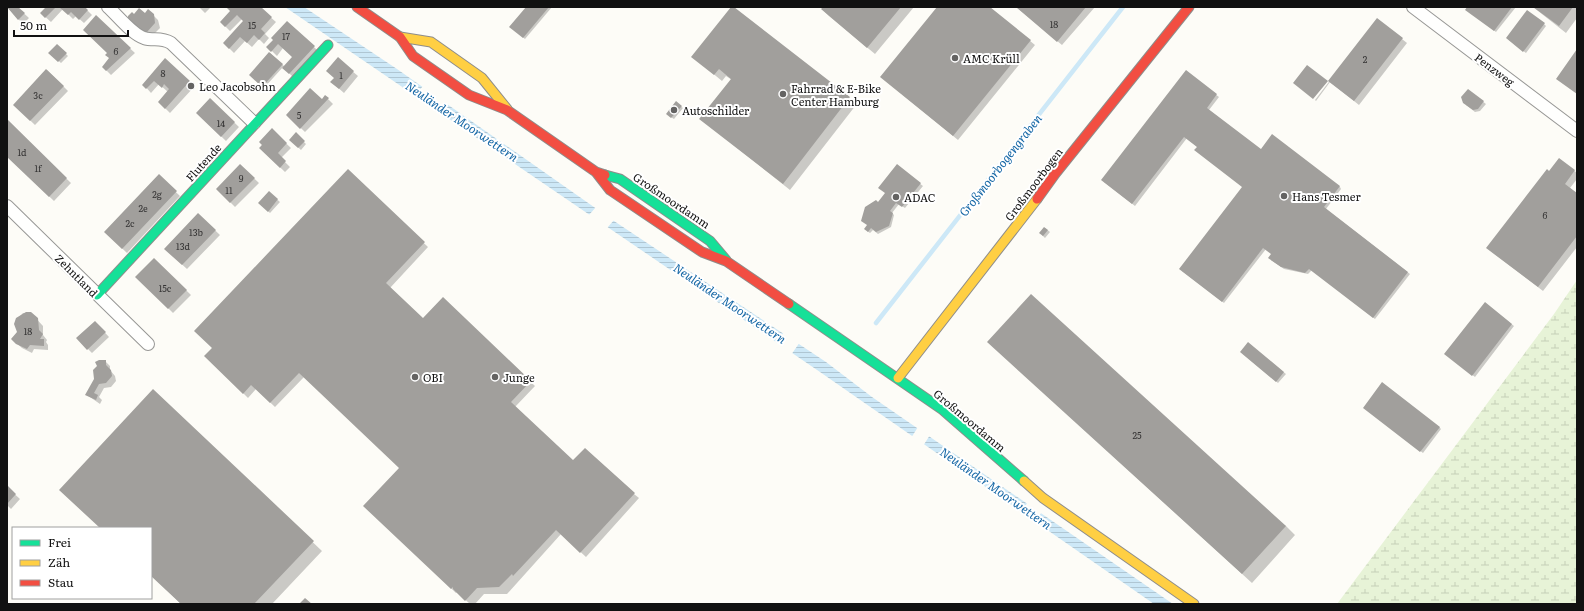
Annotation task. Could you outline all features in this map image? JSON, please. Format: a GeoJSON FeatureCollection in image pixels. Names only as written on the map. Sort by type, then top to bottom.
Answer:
{"type":"FeatureCollection","features":[{"type":"Feature","properties":{"kind":"main road","name":"Großmoordamm"},"geometry":{"type":"LineString","coordinates":[[357,7],[400,37],[413,56],[448,81],[469,95],[507,110],[596,172],[620,180],[710,240],[726,261]]}},
{"type":"Feature","properties":{"kind":"main road","name":"Großmoorbogen"},"geometry":{"type":"LineString","coordinates":[[898,378],[1027,213],[1055,174],[1189,7]]}},
{"type":"Feature","properties":{"kind":"main road","name":"Großmoordamm"},"geometry":{"type":"LineString","coordinates":[[400,37],[431,42],[482,78],[507,110]]}},
{"type":"Feature","properties":{"kind":"main road"},"geometry":{"type":"LineString","coordinates":[[400,37],[426,50]]}},
{"type":"Feature","properties":{"kind":"main road","name":"Flutende"},"geometry":{"type":"LineString","coordinates":[[97,295],[254,123],[328,45]]}},
{"type":"Feature","properties":{"kind":"main road"},"geometry":{"type":"LineString","coordinates":[[439,63],[448,81]]}},
{"type":"Feature","properties":{"kind":"main road","name":"Großmoordamm"},"geometry":{"type":"LineString","coordinates":[[596,172],[610,190],[619,197],[702,252],[726,261],[943,410],[1043,498],[1194,604]]}},
{"type":"Feature","properties":{"kind":"main road"},"geometry":{"type":"LineString","coordinates":[[619,197],[643,195]]}},
{"type":"Feature","properties":{"kind":"street"},"geometry":{"type":"LineString","coordinates":[[108,7],[139,36],[149,39],[161,38],[171,43],[254,123]]}},
{"type":"Feature","properties":{"kind":"street","name":"Penzweg"},"geometry":{"type":"LineString","coordinates":[[1413,7],[1577,131]]}},
{"type":"Feature","properties":{"kind":"street","name":"Zehntland"},"geometry":{"type":"LineString","coordinates":[[7,206],[148,344]]}},
{"type":"Feature","properties":{"kind":"green space"},"geometry":{"type":"Polygon","coordinates":[[[1577,280],[1577,604],[1337,604],[1554,314],[1577,280]]]}},
{"type":"Feature","properties":{"kind":"water","name":"Neuländer Moorwettern"},"geometry":{"type":"Polygon","coordinates":[[[285,7],[304,7],[397,69],[611,219],[826,362],[872,397],[1173,604],[1154,604],[820,372],[285,7]]]}},
{"type":"Feature","properties":{"kind":"pier"},"geometry":{"type":"Polygon","coordinates":[[[424,85],[446,101],[437,112],[414,96],[424,85]]]}},
{"type":"Feature","properties":{"kind":"pier"},"geometry":{"type":"Polygon","coordinates":[[[597,206],[615,219],[607,228],[588,216],[597,206]]]}},
{"type":"Feature","properties":{"kind":"pier"},"geometry":{"type":"Polygon","coordinates":[[[784,332],[800,342],[791,355],[776,344],[784,332]]]}},
{"type":"Feature","properties":{"kind":"pier"},"geometry":{"type":"Polygon","coordinates":[[[918,427],[930,435],[923,446],[911,438],[918,427]]]}},
{"type":"Feature","properties":{"kind":"pier"},"geometry":{"type":"Polygon","coordinates":[[[1028,502],[1042,512],[1033,523],[1019,514],[1028,502]]]}},
{"type":"Feature","properties":{"kind":"building"},"geometry":{"type":"Polygon","coordinates":[[[7,7],[18,7],[25,13],[18,20],[7,7]]]}},
{"type":"Feature","properties":{"kind":"building"},"geometry":{"type":"Polygon","coordinates":[[[46,7],[56,7],[45,18],[40,13],[46,7]]]}},
{"type":"Feature","properties":{"kind":"building"},"geometry":{"type":"Polygon","coordinates":[[[59,7],[85,7],[88,10],[79,20],[71,12],[68,15],[59,7]]]}},
{"type":"Feature","properties":{"kind":"building"},"geometry":{"type":"Polygon","coordinates":[[[226,7],[261,7],[272,17],[261,29],[265,33],[259,40],[254,35],[247,43],[240,37],[229,49],[223,43],[243,21],[237,15],[225,27],[220,22],[230,11],[226,7]]]}},
{"type":"Feature","properties":{"kind":"building"},"geometry":{"type":"Polygon","coordinates":[[[526,7],[549,7],[523,38],[509,27],[526,7]]]}},
{"type":"Feature","properties":{"kind":"building","name":"Fahrrad & E-Bike Center Hamburg"},"geometry":{"type":"Polygon","coordinates":[[[731,7],[734,7],[850,97],[783,184],[699,119],[731,79],[719,69],[714,75],[691,57],[731,7]]]}},
{"type":"Feature","properties":{"kind":"building"},"geometry":{"type":"Polygon","coordinates":[[[823,7],[901,7],[867,48],[821,9],[823,7]]]}},
{"type":"Feature","properties":{"kind":"building","name":"AMC Krüll"},"geometry":{"type":"Polygon","coordinates":[[[937,7],[990,7],[1031,40],[953,136],[880,77],[937,7]]]}},
{"type":"Feature","properties":{"kind":"building"},"geometry":{"type":"Polygon","coordinates":[[[1016,7],[1086,7],[1057,42],[1016,7]]]}},
{"type":"Feature","properties":{"kind":"building"},"geometry":{"type":"Polygon","coordinates":[[[1467,7],[1512,7],[1494,31],[1465,10],[1467,7]]]}},
{"type":"Feature","properties":{"kind":"building"},"geometry":{"type":"Polygon","coordinates":[[[1533,7],[1573,7],[1559,26],[1533,7]]]}},
{"type":"Feature","properties":{"kind":"building"},"geometry":{"type":"Polygon","coordinates":[[[139,8],[145,13],[148,9],[154,14],[155,23],[147,32],[142,32],[128,20],[128,16],[132,12],[134,14],[139,8]]]}},
{"type":"Feature","properties":{"kind":"building"},"geometry":{"type":"Polygon","coordinates":[[[1527,10],[1545,23],[1523,52],[1506,38],[1527,10]]]}},
{"type":"Feature","properties":{"kind":"building"},"geometry":{"type":"Polygon","coordinates":[[[96,15],[131,48],[106,71],[102,67],[109,58],[105,55],[107,53],[83,30],[96,15]]]}},
{"type":"Feature","properties":{"kind":"building"},"geometry":{"type":"Polygon","coordinates":[[[1377,18],[1403,38],[1354,101],[1328,81],[1377,18]]]}},
{"type":"Feature","properties":{"kind":"building"},"geometry":{"type":"Polygon","coordinates":[[[287,21],[315,46],[289,74],[282,68],[292,57],[278,44],[271,52],[266,47],[273,40],[271,38],[287,21]]]}},
{"type":"Feature","properties":{"kind":"building"},"geometry":{"type":"Polygon","coordinates":[[[57,44],[67,53],[58,62],[48,53],[57,44]]]}},
{"type":"Feature","properties":{"kind":"building"},"geometry":{"type":"Polygon","coordinates":[[[1577,49],[1577,94],[1556,79],[1577,49]]]}},
{"type":"Feature","properties":{"kind":"building"},"geometry":{"type":"Polygon","coordinates":[[[269,52],[283,64],[262,87],[249,75],[269,52]]]}},
{"type":"Feature","properties":{"kind":"building"},"geometry":{"type":"Polygon","coordinates":[[[338,57],[354,71],[339,89],[330,82],[334,78],[326,71],[338,57]]]}},
{"type":"Feature","properties":{"kind":"building"},"geometry":{"type":"Polygon","coordinates":[[[165,58],[190,81],[165,109],[158,102],[169,89],[164,84],[162,88],[154,81],[146,89],[142,85],[165,58]]]}},
{"type":"Feature","properties":{"kind":"building"},"geometry":{"type":"Polygon","coordinates":[[[1307,65],[1328,81],[1313,99],[1293,83],[1307,65]]]}},
{"type":"Feature","properties":{"kind":"building"},"geometry":{"type":"Polygon","coordinates":[[[46,69],[64,86],[30,121],[13,105],[46,69]]]}},
{"type":"Feature","properties":{"kind":"building","name":"Hans Tesmer"},"geometry":{"type":"Polygon","coordinates":[[[1186,70],[1217,94],[1207,108],[1261,149],[1272,134],[1340,186],[1324,207],[1408,272],[1373,318],[1309,269],[1305,273],[1281,267],[1268,258],[1271,254],[1263,248],[1222,302],[1179,269],[1242,187],[1194,150],[1197,147],[1184,137],[1132,204],[1101,180],[1186,70]]]}},
{"type":"Feature","properties":{"kind":"building"},"geometry":{"type":"Polygon","coordinates":[[[310,88],[322,99],[325,95],[329,98],[300,129],[286,115],[310,88]]]}},
{"type":"Feature","properties":{"kind":"building"},"geometry":{"type":"Polygon","coordinates":[[[1468,89],[1484,101],[1478,109],[1473,110],[1463,103],[1461,97],[1468,89]]]}},
{"type":"Feature","properties":{"kind":"building"},"geometry":{"type":"Polygon","coordinates":[[[210,98],[235,122],[221,137],[196,113],[210,98]]]}},
{"type":"Feature","properties":{"kind":"building","name":"Autoschilder"},"geometry":{"type":"Polygon","coordinates":[[[676,101],[682,106],[671,118],[666,114],[676,101]]]}},
{"type":"Feature","properties":{"kind":"building"},"geometry":{"type":"Polygon","coordinates":[[[7,119],[67,178],[49,197],[7,157],[7,119]]]}},
{"type":"Feature","properties":{"kind":"building"},"geometry":{"type":"Polygon","coordinates":[[[272,128],[287,143],[278,153],[286,161],[280,168],[259,148],[262,145],[259,142],[272,128]]]}},
{"type":"Feature","properties":{"kind":"building"},"geometry":{"type":"Polygon","coordinates":[[[296,132],[305,141],[298,148],[289,140],[296,132]]]}},
{"type":"Feature","properties":{"kind":"building"},"geometry":{"type":"Polygon","coordinates":[[[1559,158],[1575,170],[1565,184],[1577,193],[1577,236],[1538,287],[1486,248],[1547,169],[1549,171],[1559,158]]]}},
{"type":"Feature","properties":{"kind":"building"},"geometry":{"type":"Polygon","coordinates":[[[240,164],[255,178],[230,203],[216,189],[240,164]]]}},
{"type":"Feature","properties":{"kind":"building","name":"ADAC"},"geometry":{"type":"Polygon","coordinates":[[[897,164],[921,183],[902,207],[896,203],[890,211],[893,213],[889,226],[876,232],[871,228],[868,232],[864,229],[867,225],[861,221],[865,207],[876,200],[878,202],[885,193],[878,188],[897,164]]]}},
{"type":"Feature","properties":{"kind":"building","name":"OBI"},"geometry":{"type":"Polygon","coordinates":[[[348,169],[425,242],[386,283],[423,318],[443,297],[531,381],[511,402],[573,460],[585,448],[635,493],[580,553],[556,530],[513,576],[512,574],[499,587],[477,588],[465,601],[453,589],[453,587],[451,589],[363,506],[399,468],[299,373],[270,403],[251,385],[243,394],[204,356],[212,348],[194,331],[348,169]]]}},
{"type":"Feature","properties":{"kind":"building"},"geometry":{"type":"Polygon","coordinates":[[[159,174],[177,191],[122,249],[104,232],[159,174]]]}},
{"type":"Feature","properties":{"kind":"building"},"geometry":{"type":"Polygon","coordinates":[[[269,191],[278,199],[268,212],[258,203],[269,191]]]}},
{"type":"Feature","properties":{"kind":"building"},"geometry":{"type":"Polygon","coordinates":[[[198,213],[216,230],[182,265],[164,249],[198,213]]]}},
{"type":"Feature","properties":{"kind":"building"},"geometry":{"type":"Polygon","coordinates":[[[1044,227],[1048,230],[1043,236],[1039,233],[1044,227]]]}},
{"type":"Feature","properties":{"kind":"building"},"geometry":{"type":"Polygon","coordinates":[[[154,258],[187,290],[168,309],[135,277],[154,258]]]}},
{"type":"Feature","properties":{"kind":"building"},"geometry":{"type":"Polygon","coordinates":[[[1031,294],[1286,526],[1242,574],[987,342],[1031,294]]]}},
{"type":"Feature","properties":{"kind":"building"},"geometry":{"type":"Polygon","coordinates":[[[1485,302],[1512,324],[1472,376],[1444,354],[1485,302]]]}},
{"type":"Feature","properties":{"kind":"building"},"geometry":{"type":"Polygon","coordinates":[[[26,312],[31,312],[38,318],[39,330],[43,334],[40,339],[44,339],[44,346],[30,345],[27,349],[16,344],[11,339],[17,332],[14,324],[16,318],[26,312]]]}},
{"type":"Feature","properties":{"kind":"building"},"geometry":{"type":"Polygon","coordinates":[[[95,321],[106,332],[87,350],[76,338],[95,321]]]}},
{"type":"Feature","properties":{"kind":"building"},"geometry":{"type":"Polygon","coordinates":[[[1248,342],[1284,372],[1276,382],[1240,352],[1248,342]]]}},
{"type":"Feature","properties":{"kind":"building"},"geometry":{"type":"Polygon","coordinates":[[[99,360],[106,360],[106,365],[111,370],[112,376],[106,383],[99,384],[94,393],[98,395],[96,400],[85,395],[94,379],[93,370],[97,366],[95,362],[99,360]]]}},
{"type":"Feature","properties":{"kind":"building"},"geometry":{"type":"Polygon","coordinates":[[[1382,382],[1440,427],[1420,452],[1363,408],[1382,382]]]}},
{"type":"Feature","properties":{"kind":"building"},"geometry":{"type":"Polygon","coordinates":[[[153,389],[314,541],[254,604],[181,604],[152,577],[152,527],[99,527],[59,490],[153,389]]]}},
{"type":"Feature","properties":{"kind":"building"},"geometry":{"type":"Polygon","coordinates":[[[7,485],[16,494],[7,504],[7,485]]]}},
{"type":"Feature","properties":{"kind":"building"},"geometry":{"type":"Polygon","coordinates":[[[305,598],[312,604],[299,604],[305,598]]]}},
{"type":"Feature","properties":{"kind":"waterway","name":"Großmoorbogengraben"},"geometry":{"type":"LineString","coordinates":[[876,323],[1123,7]]}},
{"type":"Feature","properties":{"kind":"traffic: fast"},"geometry":{"type":"LineString","coordinates":[[97,295],[328,45]]}},
{"type":"Feature","properties":{"kind":"traffic: fast"},"geometry":{"type":"LineString","coordinates":[[605,175],[620,179],[710,241],[726,260]]}},
{"type":"Feature","properties":{"kind":"traffic: fast"},"geometry":{"type":"LineString","coordinates":[[789,304],[943,410],[1024,481]]}},
{"type":"Feature","properties":{"kind":"traffic: slow"},"geometry":{"type":"LineString","coordinates":[[400,37],[431,42],[482,78],[507,109]]}},
{"type":"Feature","properties":{"kind":"traffic: slow"},"geometry":{"type":"LineString","coordinates":[[898,378],[1037,199]]}},
{"type":"Feature","properties":{"kind":"traffic: slow"},"geometry":{"type":"LineString","coordinates":[[1024,481],[1043,498],[1194,604]]}},
{"type":"Feature","properties":{"kind":"traffic: jam"},"geometry":{"type":"LineString","coordinates":[[357,7],[400,37],[413,56],[469,95],[507,110],[596,172],[605,175]]}},
{"type":"Feature","properties":{"kind":"traffic: jam"},"geometry":{"type":"LineString","coordinates":[[1037,199],[1055,174],[1189,7]]}},
{"type":"Feature","properties":{"kind":"traffic: jam"},"geometry":{"type":"LineString","coordinates":[[596,172],[610,190],[702,252],[726,261],[789,304]]}},
{"type":"Feature","properties":{"kind":"place","name":"AMC Krüll"},"geometry":{"type":"Point","coordinates":[955,58]}},
{"type":"Feature","properties":{"kind":"place","name":"Leo Jacobsohn"},"geometry":{"type":"Point","coordinates":[191,86]}},
{"type":"Feature","properties":{"kind":"place","name":"Fahrrad & E-Bike Center Hamburg"},"geometry":{"type":"Point","coordinates":[783,94]}},
{"type":"Feature","properties":{"kind":"place","name":"Autoschilder"},"geometry":{"type":"Point","coordinates":[674,110]}},
{"type":"Feature","properties":{"kind":"place","name":"Hans Tesmer"},"geometry":{"type":"Point","coordinates":[1284,196]}},
{"type":"Feature","properties":{"kind":"place","name":"ADAC"},"geometry":{"type":"Point","coordinates":[896,197]}},
{"type":"Feature","properties":{"kind":"place","name":"OBI"},"geometry":{"type":"Point","coordinates":[415,377]}},
{"type":"Feature","properties":{"kind":"place","name":"Junge"},"geometry":{"type":"Point","coordinates":[495,377]}}]}
